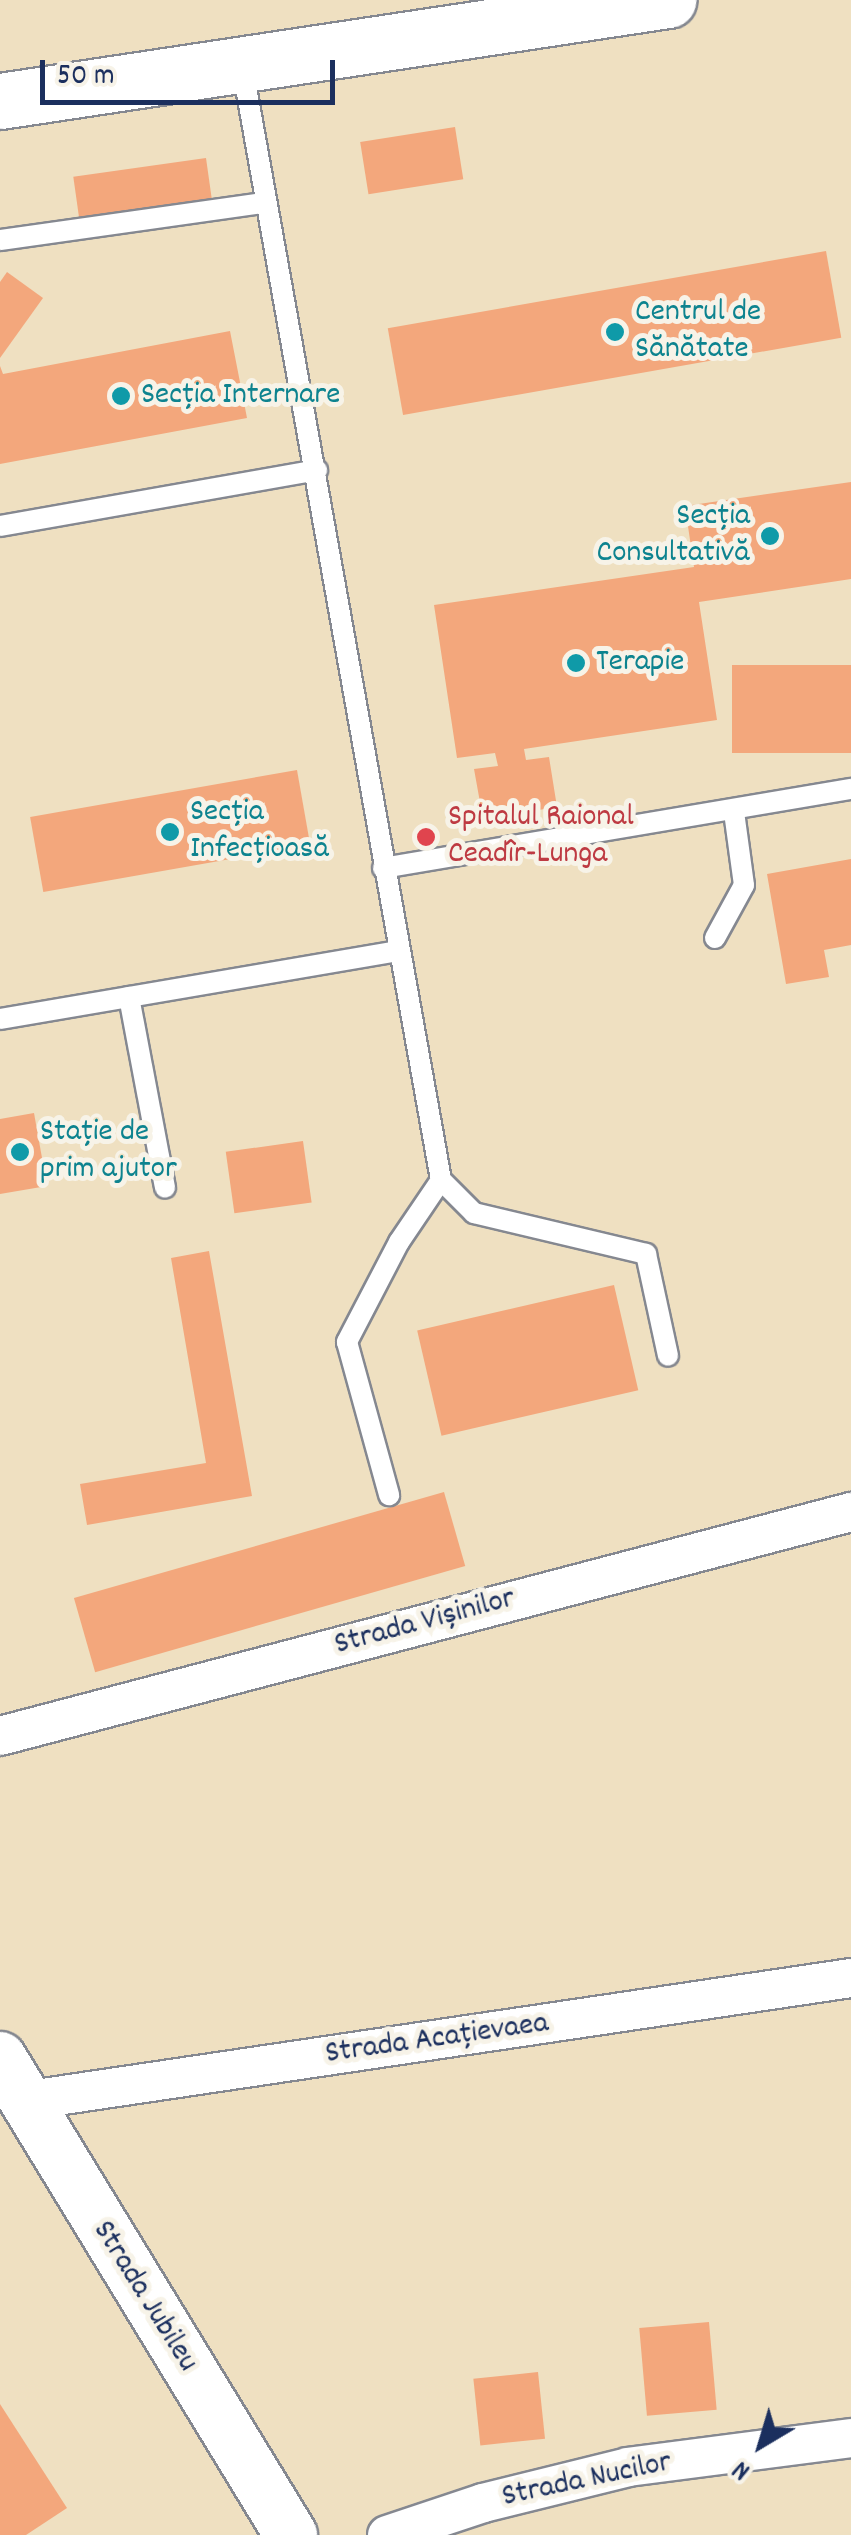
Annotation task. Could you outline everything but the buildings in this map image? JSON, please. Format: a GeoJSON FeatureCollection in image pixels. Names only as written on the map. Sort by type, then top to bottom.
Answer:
{"type":"FeatureCollection","features":[{"type":"Feature","properties":{"kind":"main road"},"geometry":{"type":"LineString","coordinates":[[0,101],[668,0]]}},
{"type":"Feature","properties":{"kind":"main road","name":"Strada Jubileu"},"geometry":{"type":"LineString","coordinates":[[12,2080],[290,2535]]}},
{"type":"Feature","properties":{"kind":"street","name":"Strada Vișinilor"},"geometry":{"type":"LineString","coordinates":[[0,1736],[851,1512]]}},
{"type":"Feature","properties":{"kind":"street","name":"Strada Acațievaea"},"geometry":{"type":"LineString","coordinates":[[12,2080],[851,1978]]}},
{"type":"Feature","properties":{"kind":"street","name":"Strada Nucilor"},"geometry":{"type":"LineString","coordinates":[[387,2535],[483,2503],[628,2467],[851,2438]]}},
{"type":"Feature","properties":{"kind":"lane"},"geometry":{"type":"LineString","coordinates":[[242,63],[264,203],[317,470],[382,868],[441,1180],[474,1214],[646,1254],[668,1356]]}},
{"type":"Feature","properties":{"kind":"lane"},"geometry":{"type":"LineString","coordinates":[[0,240],[264,203]]}},
{"type":"Feature","properties":{"kind":"lane"},"geometry":{"type":"LineString","coordinates":[[0,526],[317,470]]}},
{"type":"Feature","properties":{"kind":"lane"},"geometry":{"type":"LineString","coordinates":[[382,868],[734,812],[851,789]]}},
{"type":"Feature","properties":{"kind":"lane"},"geometry":{"type":"LineString","coordinates":[[715,938],[744,885],[734,812]]}},
{"type":"Feature","properties":{"kind":"lane"},"geometry":{"type":"LineString","coordinates":[[0,1019],[398,951]]}},
{"type":"Feature","properties":{"kind":"lane"},"geometry":{"type":"LineString","coordinates":[[129,997],[165,1188]]}},
{"type":"Feature","properties":{"kind":"lane"},"geometry":{"type":"LineString","coordinates":[[390,1495],[347,1342],[399,1242],[441,1180]]}},
{"type":"Feature","properties":{"kind":"place","name":"Centrul de Sănătate"},"geometry":{"type":"Point","coordinates":[615,332]}},
{"type":"Feature","properties":{"kind":"place","name":"Secția Internare"},"geometry":{"type":"Point","coordinates":[121,396]}},
{"type":"Feature","properties":{"kind":"place","name":"Secția Consultativă"},"geometry":{"type":"Point","coordinates":[770,536]}},
{"type":"Feature","properties":{"kind":"place","name":"Terapie"},"geometry":{"type":"Point","coordinates":[576,663]}},
{"type":"Feature","properties":{"kind":"place","name":"Secția Infecțioasă"},"geometry":{"type":"Point","coordinates":[170,832]}},
{"type":"Feature","properties":{"kind":"place","name":"Spitalul Raional Ceadîr-Lunga"},"geometry":{"type":"Point","coordinates":[426,837]}},
{"type":"Feature","properties":{"kind":"place","name":"Stație de prim ajutor"},"geometry":{"type":"Point","coordinates":[20,1152]}}]}
